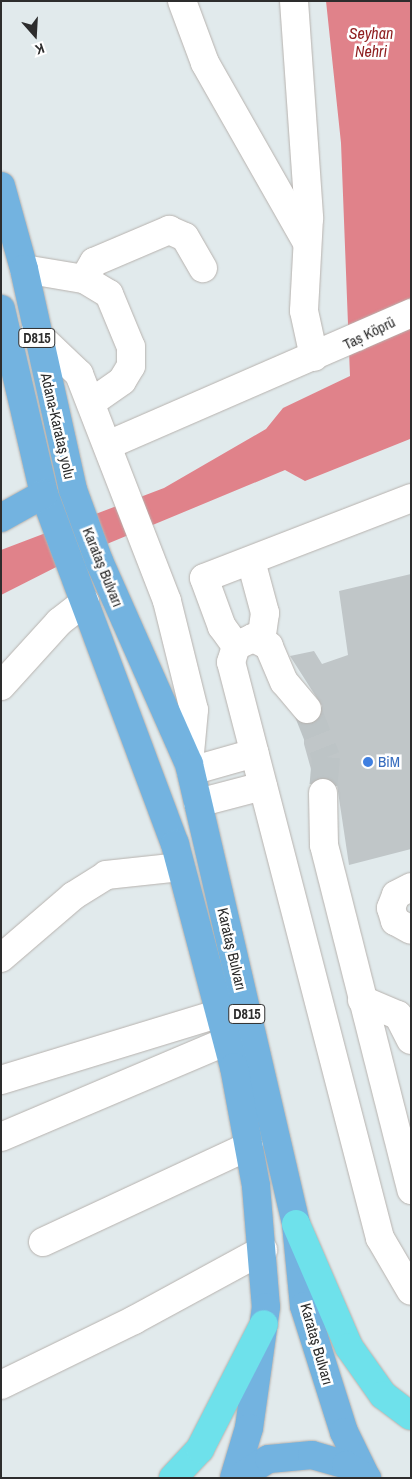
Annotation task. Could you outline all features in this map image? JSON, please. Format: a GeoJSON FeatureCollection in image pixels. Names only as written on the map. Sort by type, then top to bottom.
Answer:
{"type":"FeatureCollection","features":[{"type":"Feature","properties":{"kind":"highway"},"geometry":{"type":"LineString","coordinates":[[296,1224],[349,1347],[383,1395],[411,1416]]}},
{"type":"Feature","properties":{"kind":"highway"},"geometry":{"type":"LineString","coordinates":[[173,1478],[200,1449],[264,1324]]}},
{"type":"Feature","properties":{"kind":"main road","name":"Adana-Karataş yolu"},"geometry":{"type":"LineString","coordinates":[[1,186],[24,268],[35,332],[73,490]]}},
{"type":"Feature","properties":{"kind":"main road","name":"Adana-Karataş yolu"},"geometry":{"type":"LineString","coordinates":[[1,309],[47,502]]}},
{"type":"Feature","properties":{"kind":"main road","name":"Karataş Bulvarı"},"geometry":{"type":"LineString","coordinates":[[73,490],[98,561],[190,767],[296,1224],[304,1306],[344,1432],[366,1477]]}},
{"type":"Feature","properties":{"kind":"main road"},"geometry":{"type":"LineString","coordinates":[[1,518],[47,502]]}},
{"type":"Feature","properties":{"kind":"main road","name":"Karataş Bulvarı"},"geometry":{"type":"LineString","coordinates":[[47,502],[181,867],[227,1041],[249,1146],[263,1250],[264,1324],[249,1428],[236,1478]]}},
{"type":"Feature","properties":{"kind":"main road"},"geometry":{"type":"LineString","coordinates":[[236,1478],[269,1459],[312,1455],[346,1465],[366,1477]]}},
{"type":"Feature","properties":{"kind":"street"},"geometry":{"type":"LineString","coordinates":[[182,1],[205,63],[308,245]]}},
{"type":"Feature","properties":{"kind":"street"},"geometry":{"type":"LineString","coordinates":[[294,1],[308,245],[304,311],[320,355]]}},
{"type":"Feature","properties":{"kind":"street"},"geometry":{"type":"LineString","coordinates":[[84,279],[94,262],[169,230],[185,237],[203,268]]}},
{"type":"Feature","properties":{"kind":"street"},"geometry":{"type":"LineString","coordinates":[[24,268],[84,279],[109,294],[132,356],[122,381],[91,403]]}},
{"type":"Feature","properties":{"kind":"street","name":"Taș Köprü"},"geometry":{"type":"LineString","coordinates":[[108,446],[320,355],[411,313]]}},
{"type":"Feature","properties":{"kind":"street"},"geometry":{"type":"LineString","coordinates":[[35,332],[79,374],[141,534],[181,647],[194,710],[190,767],[254,753]]}},
{"type":"Feature","properties":{"kind":"street"},"geometry":{"type":"LineString","coordinates":[[307,709],[284,682],[273,652],[249,644],[222,627],[204,578],[411,498]]}},
{"type":"Feature","properties":{"kind":"street"},"geometry":{"type":"LineString","coordinates":[[251,561],[265,613],[249,644],[230,662],[380,1238],[411,1291]]}},
{"type":"Feature","properties":{"kind":"street"},"geometry":{"type":"LineString","coordinates":[[1,686],[59,622],[85,602]]}},
{"type":"Feature","properties":{"kind":"street"},"geometry":{"type":"LineString","coordinates":[[198,803],[263,786]]}},
{"type":"Feature","properties":{"kind":"street"},"geometry":{"type":"LineString","coordinates":[[322,793],[320,818],[330,870],[411,1190]]}},
{"type":"Feature","properties":{"kind":"street"},"geometry":{"type":"LineString","coordinates":[[1,958],[73,896],[106,875],[181,867]]}},
{"type":"Feature","properties":{"kind":"street"},"geometry":{"type":"LineString","coordinates":[[288,882],[330,870]]}},
{"type":"Feature","properties":{"kind":"street"},"geometry":{"type":"LineString","coordinates":[[411,887],[396,895],[391,908],[395,921],[411,930]]}},
{"type":"Feature","properties":{"kind":"street"},"geometry":{"type":"LineString","coordinates":[[297,917],[340,906]]}},
{"type":"Feature","properties":{"kind":"street"},"geometry":{"type":"LineString","coordinates":[[362,1000],[398,1015],[411,1040]]}},
{"type":"Feature","properties":{"kind":"street"},"geometry":{"type":"LineString","coordinates":[[1,1080],[220,1014]]}},
{"type":"Feature","properties":{"kind":"street"},"geometry":{"type":"LineString","coordinates":[[1,1137],[227,1041]]}},
{"type":"Feature","properties":{"kind":"street"},"geometry":{"type":"LineString","coordinates":[[43,1242],[249,1146]]}},
{"type":"Feature","properties":{"kind":"street"},"geometry":{"type":"LineString","coordinates":[[1,1385],[134,1320],[263,1250]]}},
{"type":"Feature","properties":{"kind":"water","name":"Seyhan Nehri"},"geometry":{"type":"Polygon","coordinates":[[[326,1],[411,1],[410,439],[305,481],[285,470],[78,556],[1,595],[1,550],[164,488],[266,429],[283,408],[350,376],[341,143],[326,1]]]}},
{"type":"Feature","properties":{"kind":"building"},"geometry":{"type":"Polygon","coordinates":[[[411,574],[411,849],[349,865],[337,785],[323,777],[314,780],[304,744],[304,724],[317,721],[322,706],[290,656],[314,651],[322,664],[348,655],[339,591],[411,574]]]}},
{"type":"Feature","properties":{"kind":"tunnel"},"geometry":{"type":"LineString","coordinates":[[307,709],[326,757],[323,793]]}},
{"type":"Feature","properties":{"kind":"place","name":"BiM"},"geometry":{"type":"Point","coordinates":[368,762]}}]}
